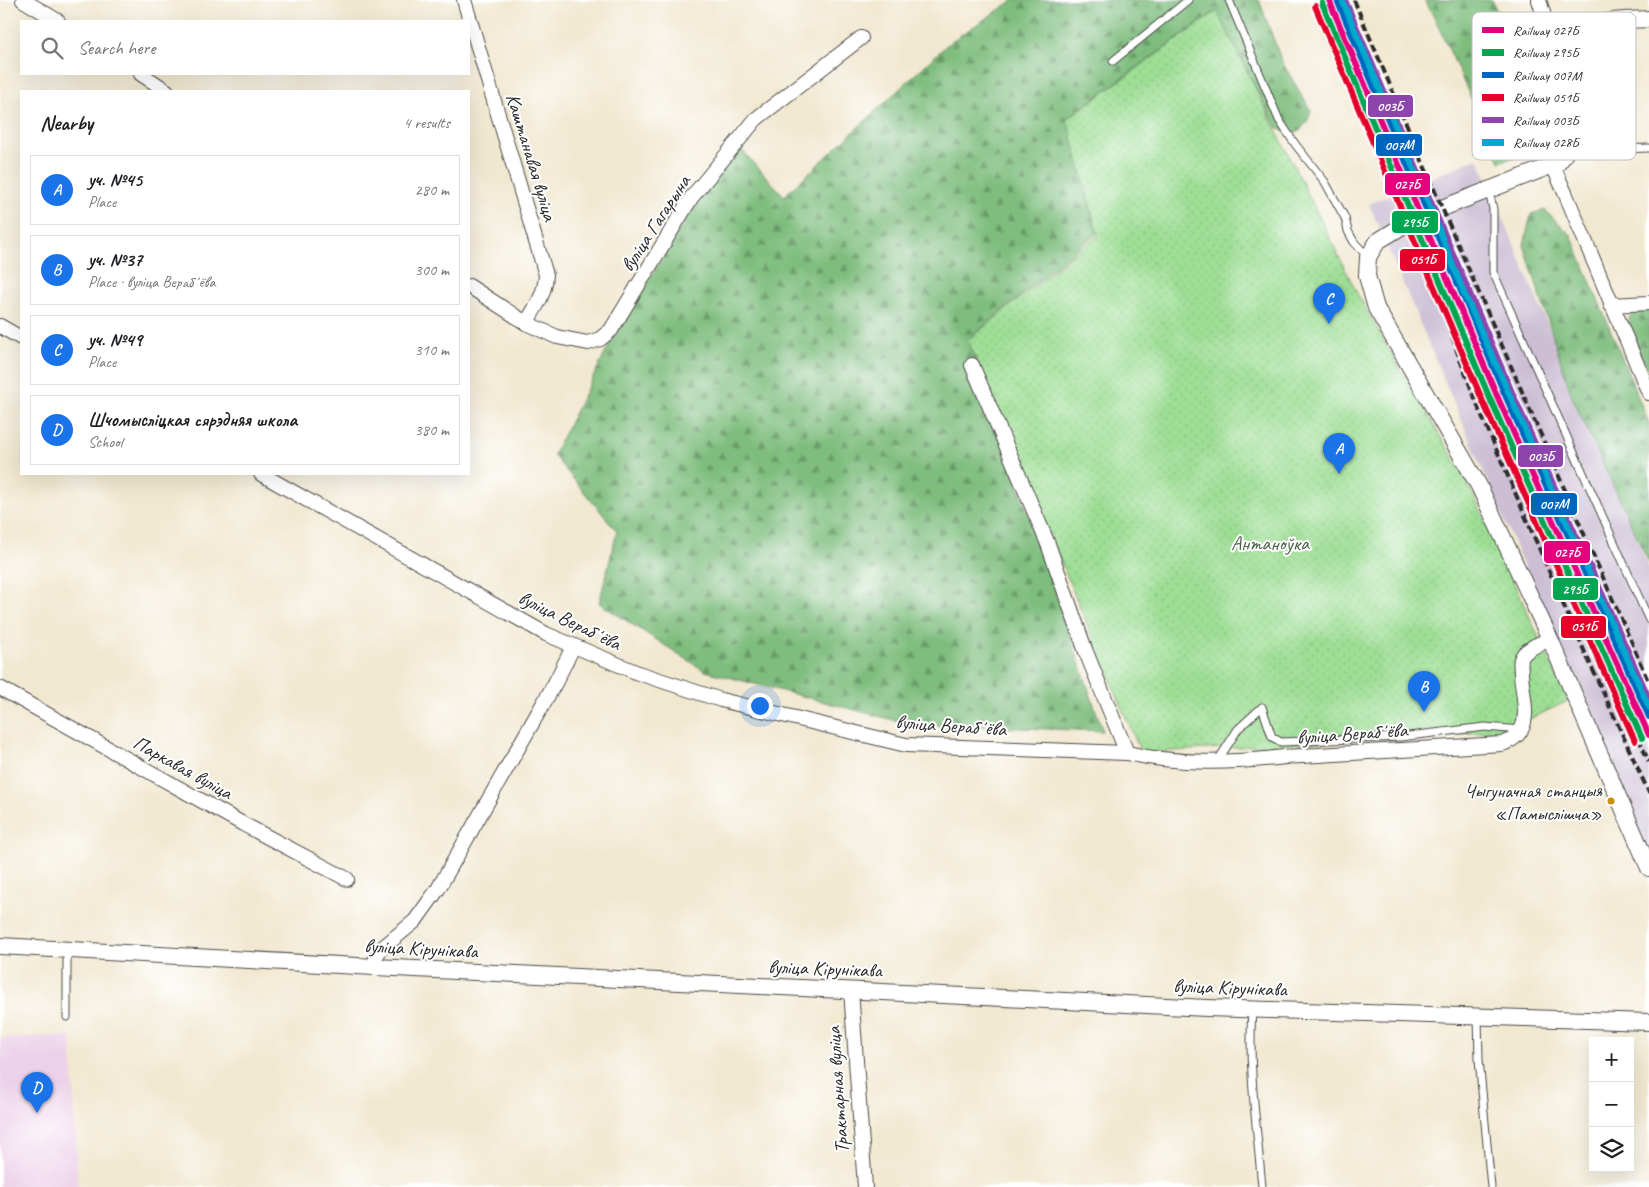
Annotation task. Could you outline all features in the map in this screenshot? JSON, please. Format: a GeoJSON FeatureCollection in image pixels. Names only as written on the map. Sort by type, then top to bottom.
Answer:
{"type":"FeatureCollection","features":[{"type":"Feature","properties":{"kind":"street"},"geometry":{"type":"LineString","coordinates":[[23,0],[56,20]]}},
{"type":"Feature","properties":{"kind":"street","name":"Каштанавая вуліца"},"geometry":{"type":"LineString","coordinates":[[464,0],[470,20]]}},
{"type":"Feature","properties":{"kind":"street"},"geometry":{"type":"LineString","coordinates":[[1539,0],[1543,12]]}},
{"type":"Feature","properties":{"kind":"street"},"geometry":{"type":"LineString","coordinates":[[1636,20],[1649,19]]}},
{"type":"Feature","properties":{"kind":"street","name":"Каштанавая вуліца"},"geometry":{"type":"LineString","coordinates":[[470,20],[546,275],[545,287],[540,300],[526,323]]}},
{"type":"Feature","properties":{"kind":"street","name":"вуліца Гагарына"},"geometry":{"type":"LineString","coordinates":[[470,287],[526,323],[557,337],[588,344],[600,339],[612,330],[691,198],[756,119],[861,38]]}},
{"type":"Feature","properties":{"kind":"street"},"geometry":{"type":"LineString","coordinates":[[142,75],[165,90]]}},
{"type":"Feature","properties":{"kind":"street"},"geometry":{"type":"LineString","coordinates":[[1560,160],[1552,166],[1432,212],[1383,236],[1372,248],[1368,258],[1367,276],[1376,308],[1475,478],[1550,639],[1649,868]]}},
{"type":"Feature","properties":{"kind":"street"},"geometry":{"type":"LineString","coordinates":[[1552,166],[1649,393]]}},
{"type":"Feature","properties":{"kind":"street"},"geometry":{"type":"LineString","coordinates":[[1611,305],[1649,303]]}},
{"type":"Feature","properties":{"kind":"street"},"geometry":{"type":"LineString","coordinates":[[0,326],[20,337]]}},
{"type":"Feature","properties":{"kind":"street"},"geometry":{"type":"LineString","coordinates":[[972,365],[1048,544],[1086,652],[1127,754]]}},
{"type":"Feature","properties":{"kind":"street","name":"вуліца Верабʼёва"},"geometry":{"type":"LineString","coordinates":[[263,475],[546,634],[573,647],[638,673],[720,700],[906,745],[1127,754],[1162,760],[1217,762],[1502,744],[1517,737],[1522,730]]}},
{"type":"Feature","properties":{"kind":"street"},"geometry":{"type":"LineString","coordinates":[[1522,730],[1525,723],[1520,666],[1522,657],[1527,651],[1550,639]]}},
{"type":"Feature","properties":{"kind":"street"},"geometry":{"type":"LineString","coordinates":[[376,967],[376,956],[380,950],[415,921],[438,889],[573,647]]}},
{"type":"Feature","properties":{"kind":"street","name":"Паркавая вуліца"},"geometry":{"type":"LineString","coordinates":[[0,688],[234,820],[347,879]]}},
{"type":"Feature","properties":{"kind":"street","name":"вуліца Кірунікава"},"geometry":{"type":"LineString","coordinates":[[0,946],[376,967],[1252,1010],[1649,1022]]}},
{"type":"Feature","properties":{"kind":"street","name":"Трактарная вуліца"},"geometry":{"type":"LineString","coordinates":[[851,990],[865,1187]]}},
{"type":"Feature","properties":{"kind":"lane"},"geometry":{"type":"LineString","coordinates":[[1113,61],[1188,0]]}},
{"type":"Feature","properties":{"kind":"lane"},"geometry":{"type":"LineString","coordinates":[[1229,0],[1279,120],[1325,182],[1354,242],[1368,258]]}},
{"type":"Feature","properties":{"kind":"lane"},"geometry":{"type":"LineString","coordinates":[[1636,148],[1649,148]]}},
{"type":"Feature","properties":{"kind":"lane"},"geometry":{"type":"LineString","coordinates":[[1489,190],[1493,209],[1493,272],[1649,620]]}},
{"type":"Feature","properties":{"kind":"lane"},"geometry":{"type":"LineString","coordinates":[[1217,762],[1238,729],[1262,707],[1272,738],[1281,742],[1400,737],[1485,727],[1522,730]]}},
{"type":"Feature","properties":{"kind":"lane"},"geometry":{"type":"LineString","coordinates":[[67,950],[67,1017]]}},
{"type":"Feature","properties":{"kind":"lane"},"geometry":{"type":"LineString","coordinates":[[1252,1010],[1249,1041],[1251,1081],[1262,1187]]}},
{"type":"Feature","properties":{"kind":"lane"},"geometry":{"type":"LineString","coordinates":[[1478,1016],[1479,1060],[1491,1187]]}},
{"type":"Feature","properties":{"kind":"shaded area"},"geometry":{"type":"Polygon","coordinates":[[[1473,160],[1479,160],[1649,568],[1649,859],[1369,204],[1473,160]]]}},
{"type":"Feature","properties":{"kind":"shaded area"},"geometry":{"type":"Polygon","coordinates":[[[71,1036],[78,1187],[0,1187],[0,1038],[71,1036]]]}},
{"type":"Feature","properties":{"kind":"green space"},"geometry":{"type":"Polygon","coordinates":[[[1014,0],[1259,0],[1282,62],[1311,111],[1307,122],[1298,132],[1286,133],[1277,128],[1216,11],[1067,118],[1097,233],[968,339],[1103,731],[909,724],[705,671],[599,603],[617,531],[553,455],[612,340],[696,203],[741,149],[784,196],[950,42],[1014,0]]]}},
{"type":"Feature","properties":{"kind":"green space"},"geometry":{"type":"Polygon","coordinates":[[[1425,0],[1492,0],[1497,12],[1472,12],[1472,100],[1425,0]]]}},
{"type":"Feature","properties":{"kind":"green space","name":"Антаноўка"},"geometry":{"type":"Polygon","coordinates":[[[1217,11],[1357,293],[1466,479],[1568,701],[1504,731],[1141,753],[968,340],[1098,235],[1067,119],[1217,11]]]}},
{"type":"Feature","properties":{"kind":"green space"},"geometry":{"type":"Polygon","coordinates":[[[1545,210],[1571,235],[1649,423],[1649,563],[1572,397],[1524,245],[1531,214],[1545,210]]]}},
{"type":"Feature","properties":{"kind":"green space"},"geometry":{"type":"Polygon","coordinates":[[[1649,310],[1649,373],[1627,322],[1633,312],[1649,310]]]}},
{"type":"Feature","properties":{"kind":"railway"},"geometry":{"type":"LineString","coordinates":[[1354,0],[1442,208],[1649,683]]}},
{"type":"Feature","properties":{"kind":"railway"},"geometry":{"type":"LineString","coordinates":[[1342,30],[1386,163],[1489,404],[1649,762]]}},
{"type":"Feature","properties":{"kind":"railway"},"geometry":{"type":"LineString","coordinates":[[1444,314],[1479,409],[1567,613],[1649,793]]}},
{"type":"Feature","properties":{"kind":"rail line","name":"027Б"},"geometry":{"type":"LineString","coordinates":[[1329,0],[1498,398],[1649,735]]}},
{"type":"Feature","properties":{"kind":"rail line","name":"007М"},"geometry":{"type":"LineString","coordinates":[[1337,0],[1505,395],[1649,717]]}},
{"type":"Feature","properties":{"kind":"rail line","name":"028Б"},"geometry":{"type":"LineString","coordinates":[[1342,0],[1432,212],[1464,293],[1649,707]]}},
{"type":"Feature","properties":{"kind":"rail line","name":"003Б"},"geometry":{"type":"LineString","coordinates":[[1345,0],[1512,392],[1649,698]]}},
{"type":"Feature","properties":{"kind":"rail line","name":"295Б"},"geometry":{"type":"LineString","coordinates":[[1322,3],[1491,401],[1642,738]]}},
{"type":"Feature","properties":{"kind":"rail line","name":"051Б"},"geometry":{"type":"LineString","coordinates":[[1315,6],[1484,404],[1635,741]]}},
{"type":"Feature","properties":{"kind":"place","name":"уч. №49"},"geometry":{"type":"Point","coordinates":[1329,324]}},
{"type":"Feature","properties":{"kind":"place","name":"уч. №45"},"geometry":{"type":"Point","coordinates":[1339,474]}},
{"type":"Feature","properties":{"kind":"place","name":"уч. №37"},"geometry":{"type":"Point","coordinates":[1424,712]}},
{"type":"Feature","properties":{"kind":"place","name":"Чыгуначная станцыя «Памыслішча»"},"geometry":{"type":"Point","coordinates":[1611,801]}},
{"type":"Feature","properties":{"kind":"place","name":"Шчомысліцкая сярэдняя школа"},"geometry":{"type":"Point","coordinates":[37,1113]}}]}
